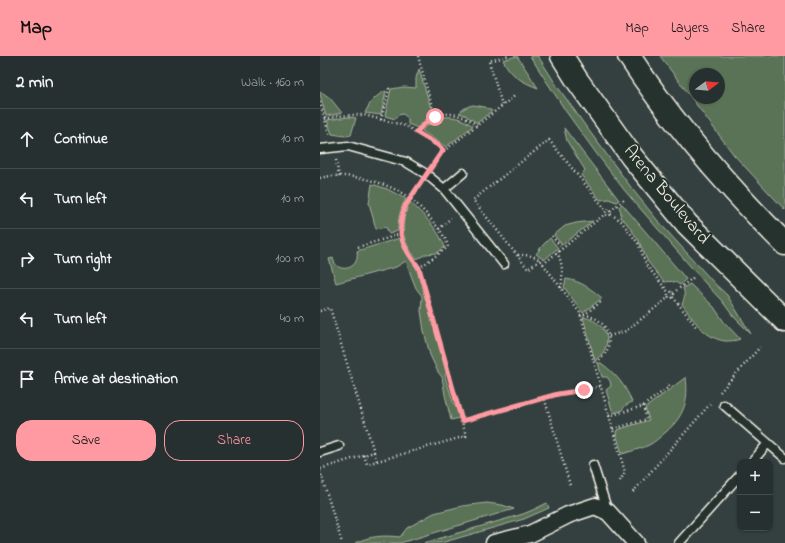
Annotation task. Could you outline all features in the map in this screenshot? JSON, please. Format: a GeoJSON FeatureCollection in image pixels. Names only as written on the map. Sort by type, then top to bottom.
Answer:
{"type":"FeatureCollection","features":[{"type":"Feature","properties":{"kind":"main road","name":"Arena Boulevard"},"geometry":{"type":"LineString","coordinates":[[562,56],[577,80],[632,157],[687,224],[785,321]]}},
{"type":"Feature","properties":{"kind":"main road"},"geometry":{"type":"LineString","coordinates":[[629,56],[667,110],[727,184],[785,244]]}},
{"type":"Feature","properties":{"kind":"street"},"geometry":{"type":"LineString","coordinates":[[494,543],[530,534],[568,515],[594,506],[608,512],[636,543]]}},
{"type":"Feature","properties":{"kind":"lane"},"geometry":{"type":"LineString","coordinates":[[320,149],[348,146],[406,162],[426,174],[444,189],[504,264]]}},
{"type":"Feature","properties":{"kind":"lane"},"geometry":{"type":"LineString","coordinates":[[444,189],[463,174]]}},
{"type":"Feature","properties":{"kind":"lane"},"geometry":{"type":"LineString","coordinates":[[724,405],[785,458]]}},
{"type":"Feature","properties":{"kind":"lane"},"geometry":{"type":"LineString","coordinates":[[755,459],[768,443]]}},
{"type":"Feature","properties":{"kind":"lane"},"geometry":{"type":"LineString","coordinates":[[320,452],[339,446]]}},
{"type":"Feature","properties":{"kind":"lane"},"geometry":{"type":"LineString","coordinates":[[593,465],[608,512]]}},
{"type":"Feature","properties":{"kind":"lane"},"geometry":{"type":"LineString","coordinates":[[679,543],[737,478]]}},
{"type":"Feature","properties":{"kind":"path"},"geometry":{"type":"LineString","coordinates":[[418,56],[435,117]]}},
{"type":"Feature","properties":{"kind":"path"},"geometry":{"type":"LineString","coordinates":[[502,105],[490,61],[508,56]]}},
{"type":"Feature","properties":{"kind":"path"},"geometry":{"type":"LineString","coordinates":[[381,120],[389,89],[388,87]]}},
{"type":"Feature","properties":{"kind":"path"},"geometry":{"type":"LineString","coordinates":[[364,456],[366,464],[466,436],[419,268],[403,244],[400,225],[405,206],[443,150],[444,151],[516,94]]}},
{"type":"Feature","properties":{"kind":"path"},"geometry":{"type":"LineString","coordinates":[[416,132],[429,120],[448,114],[461,116],[477,125]]}},
{"type":"Feature","properties":{"kind":"path"},"geometry":{"type":"LineString","coordinates":[[325,119],[337,116],[364,116],[406,126],[438,145],[443,150]]}},
{"type":"Feature","properties":{"kind":"path"},"geometry":{"type":"LineString","coordinates":[[540,260],[528,269],[473,200],[549,140],[606,210],[609,209],[610,211]]}},
{"type":"Feature","properties":{"kind":"path"},"geometry":{"type":"LineString","coordinates":[[320,178],[350,176],[364,179],[383,185],[410,198],[440,230],[447,241],[448,247],[419,268]]}},
{"type":"Feature","properties":{"kind":"path"},"geometry":{"type":"LineString","coordinates":[[610,211],[626,198]]}},
{"type":"Feature","properties":{"kind":"path"},"geometry":{"type":"LineString","coordinates":[[543,264],[605,214],[606,210]]}},
{"type":"Feature","properties":{"kind":"path"},"geometry":{"type":"LineString","coordinates":[[610,211],[611,214],[621,221],[638,243],[647,266],[674,295],[673,297],[697,328]]}},
{"type":"Feature","properties":{"kind":"path"},"geometry":{"type":"LineString","coordinates":[[605,214],[608,216],[611,214]]}},
{"type":"Feature","properties":{"kind":"path"},"geometry":{"type":"LineString","coordinates":[[358,247],[401,234]]}},
{"type":"Feature","properties":{"kind":"path"},"geometry":{"type":"LineString","coordinates":[[552,236],[562,248]]}},
{"type":"Feature","properties":{"kind":"path"},"geometry":{"type":"LineString","coordinates":[[558,252],[563,269],[561,288]]}},
{"type":"Feature","properties":{"kind":"path"},"geometry":{"type":"LineString","coordinates":[[517,255],[534,256],[540,260],[582,315],[594,364],[625,472],[620,481]]}},
{"type":"Feature","properties":{"kind":"path"},"geometry":{"type":"LineString","coordinates":[[609,336],[626,331],[669,297],[668,295],[694,277]]}},
{"type":"Feature","properties":{"kind":"path"},"geometry":{"type":"LineString","coordinates":[[669,297],[673,297]]}},
{"type":"Feature","properties":{"kind":"path"},"geometry":{"type":"LineString","coordinates":[[582,315],[602,301]]}},
{"type":"Feature","properties":{"kind":"path"},"geometry":{"type":"LineString","coordinates":[[320,311],[330,308],[377,461]]}},
{"type":"Feature","properties":{"kind":"path"},"geometry":{"type":"LineString","coordinates":[[582,315],[592,316],[598,320],[605,326],[609,336],[609,343],[606,351],[594,364]]}},
{"type":"Feature","properties":{"kind":"path"},"geometry":{"type":"LineString","coordinates":[[719,393],[760,347]]}},
{"type":"Feature","properties":{"kind":"path"},"geometry":{"type":"LineString","coordinates":[[609,416],[643,406],[669,387],[667,383]]}},
{"type":"Feature","properties":{"kind":"path"},"geometry":{"type":"LineString","coordinates":[[462,421],[544,397],[601,386]]}},
{"type":"Feature","properties":{"kind":"path"},"geometry":{"type":"LineString","coordinates":[[544,397],[570,485]]}},
{"type":"Feature","properties":{"kind":"path"},"geometry":{"type":"LineString","coordinates":[[633,492],[714,399]]}},
{"type":"Feature","properties":{"kind":"path"},"geometry":{"type":"LineString","coordinates":[[613,429],[647,419],[643,406]]}},
{"type":"Feature","properties":{"kind":"path"},"geometry":{"type":"LineString","coordinates":[[342,543],[320,470],[374,452]]}},
{"type":"Feature","properties":{"kind":"green space"},"geometry":{"type":"Polygon","coordinates":[[[517,56],[538,88],[518,78],[506,66],[503,60],[517,56]]]}},
{"type":"Feature","properties":{"kind":"green space"},"geometry":{"type":"Polygon","coordinates":[[[530,56],[538,56],[557,86],[633,190],[658,221],[715,284],[727,295],[751,334],[733,316],[722,301],[625,191],[567,113],[530,56]]]}},
{"type":"Feature","properties":{"kind":"green space"},"geometry":{"type":"Polygon","coordinates":[[[660,56],[785,56],[785,210],[734,155],[696,104],[725,104],[725,68],[689,68],[689,95],[660,56]]]}},
{"type":"Feature","properties":{"kind":"green space"},"geometry":{"type":"Polygon","coordinates":[[[419,69],[433,115],[424,121],[418,128],[408,124],[408,118],[403,114],[398,115],[395,119],[385,116],[391,89],[404,87],[416,88],[416,78],[419,69]]]}},
{"type":"Feature","properties":{"kind":"green space"},"geometry":{"type":"Polygon","coordinates":[[[320,91],[330,98],[342,113],[326,116],[320,91]]]}},
{"type":"Feature","properties":{"kind":"green space"},"geometry":{"type":"Polygon","coordinates":[[[386,91],[381,115],[365,113],[374,99],[386,91]]]}},
{"type":"Feature","properties":{"kind":"green space"},"geometry":{"type":"Polygon","coordinates":[[[473,105],[485,107],[492,111],[477,123],[459,113],[465,108],[473,105]]]}},
{"type":"Feature","properties":{"kind":"green space"},"geometry":{"type":"Polygon","coordinates":[[[348,117],[356,118],[351,135],[345,136],[332,134],[327,120],[348,117]]]}},
{"type":"Feature","properties":{"kind":"green space"},"geometry":{"type":"Polygon","coordinates":[[[445,117],[460,119],[473,126],[446,147],[422,131],[432,122],[445,117]]]}},
{"type":"Feature","properties":{"kind":"green space"},"geometry":{"type":"Polygon","coordinates":[[[564,128],[619,200],[616,202],[609,199],[600,200],[581,175],[585,170],[567,141],[564,128]]]}},
{"type":"Feature","properties":{"kind":"green space"},"geometry":{"type":"Polygon","coordinates":[[[372,184],[387,189],[406,199],[398,222],[398,231],[389,234],[386,227],[376,229],[369,203],[372,184]]]}},
{"type":"Feature","properties":{"kind":"green space"},"geometry":{"type":"Polygon","coordinates":[[[410,202],[439,234],[445,247],[437,253],[426,254],[417,259],[408,246],[403,232],[403,225],[406,210],[410,202]]]}},
{"type":"Feature","properties":{"kind":"green space"},"geometry":{"type":"Polygon","coordinates":[[[622,204],[686,279],[680,285],[669,281],[664,282],[648,262],[638,239],[625,221],[620,218],[621,212],[619,207],[622,204]]]}},
{"type":"Feature","properties":{"kind":"green space"},"geometry":{"type":"Polygon","coordinates":[[[593,221],[562,245],[554,235],[565,226],[593,221]]]}},
{"type":"Feature","properties":{"kind":"green space"},"geometry":{"type":"Polygon","coordinates":[[[400,238],[406,252],[415,263],[447,371],[445,376],[454,405],[457,407],[460,418],[451,420],[442,377],[430,355],[424,331],[421,311],[422,296],[416,288],[406,261],[396,267],[336,283],[329,259],[333,258],[339,267],[348,268],[355,262],[357,251],[400,238]]]}},
{"type":"Feature","properties":{"kind":"green space"},"geometry":{"type":"Polygon","coordinates":[[[550,238],[558,248],[544,260],[536,254],[550,238]]]}},
{"type":"Feature","properties":{"kind":"green space"},"geometry":{"type":"Polygon","coordinates":[[[566,279],[581,284],[602,298],[583,313],[564,287],[566,279]]]}},
{"type":"Feature","properties":{"kind":"green space"},"geometry":{"type":"Polygon","coordinates":[[[690,284],[714,307],[724,322],[740,339],[725,341],[711,336],[705,332],[690,316],[682,304],[684,300],[683,288],[690,284]]]}},
{"type":"Feature","properties":{"kind":"green space"},"geometry":{"type":"Polygon","coordinates":[[[583,317],[598,324],[605,332],[607,337],[607,343],[604,351],[595,361],[583,317]]]}},
{"type":"Feature","properties":{"kind":"green space"},"geometry":{"type":"Polygon","coordinates":[[[598,363],[601,363],[611,371],[630,396],[632,402],[626,405],[621,411],[613,413],[606,390],[611,386],[610,381],[607,377],[602,377],[598,363]]]}},
{"type":"Feature","properties":{"kind":"green space"},"geometry":{"type":"Polygon","coordinates":[[[686,377],[686,401],[677,420],[656,441],[643,448],[622,454],[616,433],[617,430],[649,420],[645,408],[686,377]]]}},
{"type":"Feature","properties":{"kind":"green space"},"geometry":{"type":"Polygon","coordinates":[[[487,503],[502,505],[514,509],[400,543],[355,543],[377,537],[400,537],[407,528],[434,513],[462,506],[487,503]]]}},
{"type":"Feature","properties":{"kind":"green space"},"geometry":{"type":"Polygon","coordinates":[[[547,503],[549,508],[524,519],[441,543],[424,543],[523,514],[547,503]]]}},
{"type":"Feature","properties":{"kind":"route"},"geometry":{"type":"LineString","coordinates":[[435,117],[429,120],[416,132],[438,145],[443,150],[405,206],[400,225],[403,244],[419,268],[462,421],[558,394],[584,390]]}}]}
